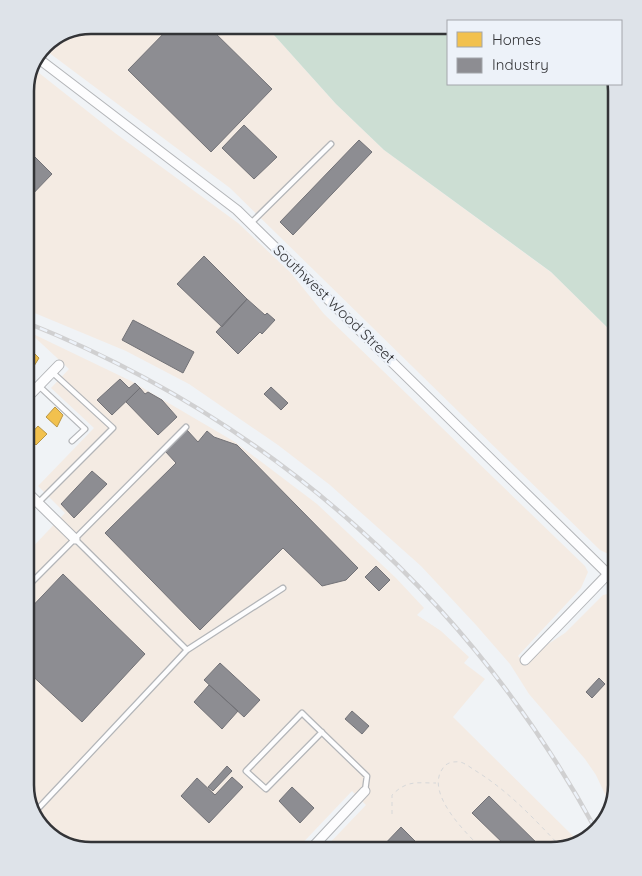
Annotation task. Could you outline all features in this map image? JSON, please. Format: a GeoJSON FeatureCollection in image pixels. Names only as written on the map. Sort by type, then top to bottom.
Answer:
{"type":"FeatureCollection","features":[{"type":"Feature","properties":{"kind":"street","name":"Southwest Wood Street"},"geometry":{"type":"LineString","coordinates":[[43,62],[230,204],[251,223],[608,574],[525,660]]}},
{"type":"Feature","properties":{"kind":"street"},"geometry":{"type":"LineString","coordinates":[[34,391],[56,368]]}},
{"type":"Feature","properties":{"kind":"street"},"geometry":{"type":"LineString","coordinates":[[36,501],[75,538]]}},
{"type":"Feature","properties":{"kind":"street"},"geometry":{"type":"LineString","coordinates":[[317,842],[365,791]]}},
{"type":"Feature","properties":{"kind":"lane"},"geometry":{"type":"LineString","coordinates":[[251,223],[331,144]]}},
{"type":"Feature","properties":{"kind":"lane"},"geometry":{"type":"LineString","coordinates":[[36,501],[113,428],[56,368]]}},
{"type":"Feature","properties":{"kind":"lane"},"geometry":{"type":"LineString","coordinates":[[39,386],[85,429],[72,441]]}},
{"type":"Feature","properties":{"kind":"lane"},"geometry":{"type":"LineString","coordinates":[[34,580],[186,427]]}},
{"type":"Feature","properties":{"kind":"lane"},"geometry":{"type":"LineString","coordinates":[[75,538],[187,650]]}},
{"type":"Feature","properties":{"kind":"lane"},"geometry":{"type":"LineString","coordinates":[[38,808],[187,650],[283,588]]}},
{"type":"Feature","properties":{"kind":"lane"},"geometry":{"type":"LineString","coordinates":[[322,732],[266,789],[246,771],[302,713],[322,732],[367,776],[365,791]]}},
{"type":"Feature","properties":{"kind":"path"},"geometry":{"type":"LineString","coordinates":[[475,842],[449,810],[436,783],[438,775],[445,766],[461,762],[504,789],[556,842]]}},
{"type":"Feature","properties":{"kind":"path"},"geometry":{"type":"LineString","coordinates":[[392,814],[392,795],[401,786],[409,783],[436,783]]}},
{"type":"Feature","properties":{"kind":"shaded area"},"geometry":{"type":"Polygon","coordinates":[[[91,34],[273,34],[336,104],[384,150],[552,273],[608,328],[608,554],[600,550],[230,188],[49,53],[59,43],[69,38],[91,34]]]}},
{"type":"Feature","properties":{"kind":"shaded area"},"geometry":{"type":"Polygon","coordinates":[[[38,72],[115,133],[238,223],[291,273],[324,314],[585,566],[588,572],[581,588],[518,656],[526,665],[545,646],[565,633],[603,595],[608,594],[607,798],[596,775],[585,759],[529,694],[510,664],[421,566],[330,485],[278,445],[189,384],[126,351],[34,313],[34,87],[38,72]]]}},
{"type":"Feature","properties":{"kind":"shaded area"},"geometry":{"type":"Polygon","coordinates":[[[34,334],[131,381],[235,442],[317,504],[396,578],[424,608],[417,615],[441,631],[469,657],[464,663],[485,679],[453,717],[574,837],[558,842],[331,842],[366,805],[352,791],[304,842],[87,842],[59,833],[41,814],[34,792],[34,546],[65,513],[38,486],[94,428],[51,388],[69,369],[34,337],[34,334]]]}},
{"type":"Feature","properties":{"kind":"green space"},"geometry":{"type":"Polygon","coordinates":[[[273,34],[447,34],[447,85],[608,85],[608,328],[551,272],[384,150],[336,104],[273,34]]]}},
{"type":"Feature","properties":{"kind":"building: Homes"},"geometry":{"type":"Polygon","coordinates":[[[34,353],[39,358],[34,366],[34,353]]]}},
{"type":"Feature","properties":{"kind":"building: Homes"},"geometry":{"type":"Polygon","coordinates":[[[55,407],[63,415],[57,427],[46,417],[55,407]]]}},
{"type":"Feature","properties":{"kind":"building: Homes"},"geometry":{"type":"Polygon","coordinates":[[[38,426],[47,434],[36,445],[34,443],[34,430],[38,426]]]}},
{"type":"Feature","properties":{"kind":"building: Industry"},"geometry":{"type":"Polygon","coordinates":[[[163,34],[216,34],[272,89],[211,152],[128,70],[163,34]]]}},
{"type":"Feature","properties":{"kind":"building: Industry"},"geometry":{"type":"Polygon","coordinates":[[[244,125],[277,157],[254,179],[222,148],[244,125]]]}},
{"type":"Feature","properties":{"kind":"building: Industry"},"geometry":{"type":"Polygon","coordinates":[[[359,140],[372,152],[293,235],[280,222],[359,140]]]}},
{"type":"Feature","properties":{"kind":"building: Industry"},"geometry":{"type":"Polygon","coordinates":[[[34,156],[52,174],[34,193],[34,156]]]}},
{"type":"Feature","properties":{"kind":"building: Industry"},"geometry":{"type":"Polygon","coordinates":[[[204,256],[247,299],[222,327],[177,284],[204,256]]]}},
{"type":"Feature","properties":{"kind":"building: Industry"},"geometry":{"type":"Polygon","coordinates":[[[247,299],[265,315],[267,313],[275,320],[262,334],[260,332],[238,354],[216,332],[247,299]]]}},
{"type":"Feature","properties":{"kind":"building: Industry"},"geometry":{"type":"Polygon","coordinates":[[[133,320],[194,352],[183,373],[122,340],[133,320]]]}},
{"type":"Feature","properties":{"kind":"building: Industry"},"geometry":{"type":"Polygon","coordinates":[[[120,379],[129,388],[135,383],[140,388],[112,415],[97,400],[120,379]]]}},
{"type":"Feature","properties":{"kind":"building: Industry"},"geometry":{"type":"Polygon","coordinates":[[[271,387],[288,403],[281,410],[264,394],[271,387]]]}},
{"type":"Feature","properties":{"kind":"building: Industry"},"geometry":{"type":"Polygon","coordinates":[[[140,388],[145,394],[148,392],[162,400],[177,417],[158,435],[126,402],[140,388]]]}},
{"type":"Feature","properties":{"kind":"building: Industry"},"geometry":{"type":"Polygon","coordinates":[[[187,430],[198,442],[207,431],[214,437],[237,445],[358,568],[346,580],[322,586],[283,548],[200,630],[105,533],[176,463],[165,451],[187,430]]]}},
{"type":"Feature","properties":{"kind":"building: Industry"},"geometry":{"type":"Polygon","coordinates":[[[92,471],[107,484],[74,518],[61,504],[92,471]]]}},
{"type":"Feature","properties":{"kind":"building: Industry"},"geometry":{"type":"Polygon","coordinates":[[[376,566],[390,580],[379,591],[365,577],[376,566]]]}},
{"type":"Feature","properties":{"kind":"building: Industry"},"geometry":{"type":"Polygon","coordinates":[[[63,574],[145,654],[82,722],[34,677],[34,605],[63,574]]]}},
{"type":"Feature","properties":{"kind":"building: Industry"},"geometry":{"type":"Polygon","coordinates":[[[220,663],[260,700],[244,717],[204,680],[220,663]]]}},
{"type":"Feature","properties":{"kind":"building: Industry"},"geometry":{"type":"Polygon","coordinates":[[[599,678],[605,684],[592,698],[586,692],[599,678]]]}},
{"type":"Feature","properties":{"kind":"building: Industry"},"geometry":{"type":"Polygon","coordinates":[[[209,685],[238,711],[222,729],[194,702],[209,685]]]}},
{"type":"Feature","properties":{"kind":"building: Industry"},"geometry":{"type":"Polygon","coordinates":[[[352,711],[369,726],[362,734],[345,719],[352,711]]]}},
{"type":"Feature","properties":{"kind":"building: Industry"},"geometry":{"type":"Polygon","coordinates":[[[227,766],[232,771],[213,791],[208,787],[227,766]]]}},
{"type":"Feature","properties":{"kind":"building: Industry"},"geometry":{"type":"Polygon","coordinates":[[[232,777],[243,787],[209,823],[181,796],[197,778],[215,795],[232,777]]]}},
{"type":"Feature","properties":{"kind":"building: Industry"},"geometry":{"type":"Polygon","coordinates":[[[292,787],[314,808],[300,823],[279,801],[292,787]]]}},
{"type":"Feature","properties":{"kind":"building: Industry"},"geometry":{"type":"Polygon","coordinates":[[[489,796],[536,842],[502,842],[472,813],[489,796]]]}},
{"type":"Feature","properties":{"kind":"building: Industry"},"geometry":{"type":"Polygon","coordinates":[[[401,827],[416,842],[387,842],[401,827]]]}},
{"type":"Feature","properties":{"kind":"railway"},"geometry":{"type":"LineString","coordinates":[[34,326],[115,362],[200,410],[281,465],[356,526],[425,593],[488,667],[545,746],[592,824]]}}]}
